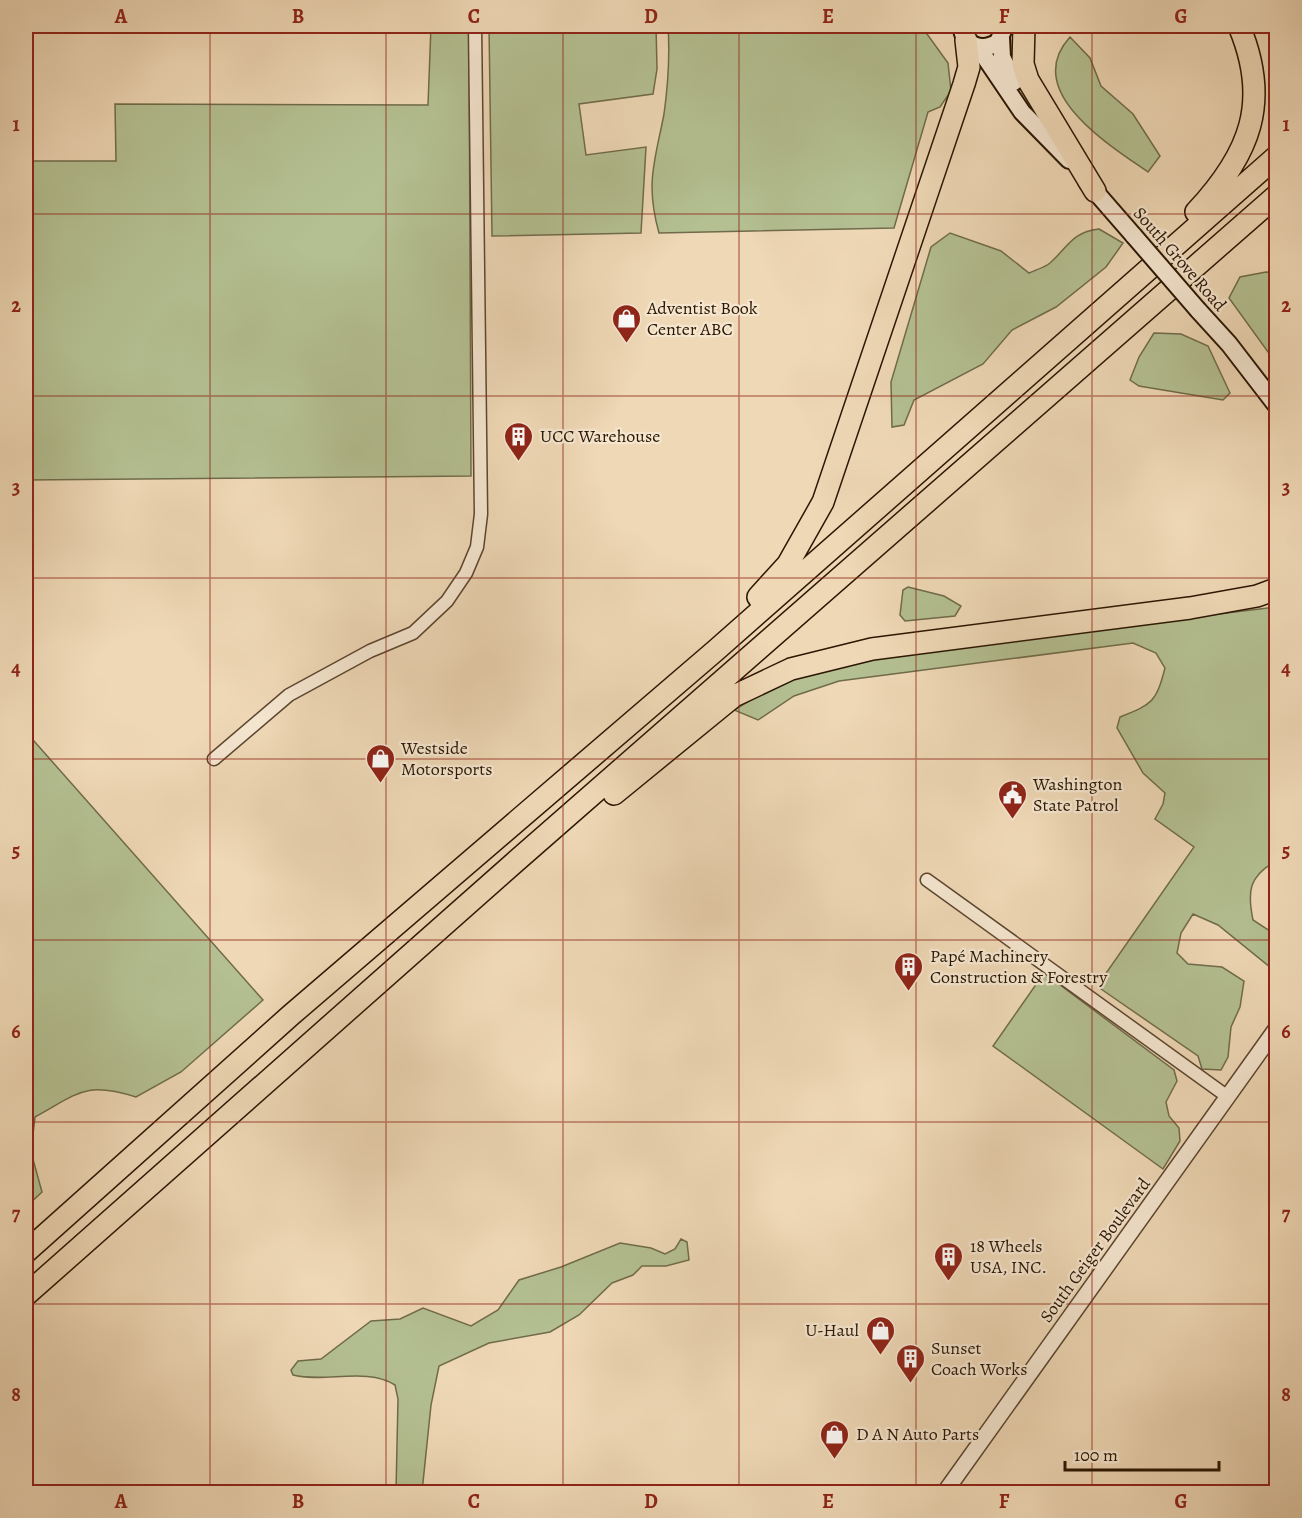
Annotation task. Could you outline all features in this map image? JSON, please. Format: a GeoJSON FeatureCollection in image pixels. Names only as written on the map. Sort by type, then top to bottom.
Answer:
{"type":"FeatureCollection","features":[{"type":"Feature","properties":{"kind":"highway"},"geometry":{"type":"LineString","coordinates":[[1024,26],[1023,64],[1028,80],[1095,191]]}},
{"type":"Feature","properties":{"kind":"highway"},"geometry":{"type":"LineString","coordinates":[[1167,253],[1181,227],[1230,173],[1250,130],[1255,107],[1254,79],[1251,57],[1239,26]]}},
{"type":"Feature","properties":{"kind":"highway"},"geometry":{"type":"LineString","coordinates":[[715,651],[788,564],[823,502],[964,84],[969,67],[965,34]]}},
{"type":"Feature","properties":{"kind":"highway"},"geometry":{"type":"LineString","coordinates":[[26,1252],[291,1015],[715,651],[1276,157]]}},
{"type":"Feature","properties":{"kind":"highway"},"geometry":{"type":"LineString","coordinates":[[26,1295],[514,862],[1276,196]]}},
{"type":"Feature","properties":{"kind":"highway"},"geometry":{"type":"LineString","coordinates":[[514,862],[589,814],[734,696],[791,669],[872,649],[1190,608],[1257,596],[1276,589]]}},
{"type":"Feature","properties":{"kind":"main road","name":"South Grove Road"},"geometry":{"type":"LineString","coordinates":[[1003,32],[1005,66],[1052,141]]}},
{"type":"Feature","properties":{"kind":"main road"},"geometry":{"type":"LineString","coordinates":[[965,34],[992,46],[1003,32]]}},
{"type":"Feature","properties":{"kind":"main road","name":"South Grove Road"},"geometry":{"type":"LineString","coordinates":[[965,34],[1022,112],[1052,141],[1229,344],[1276,405]]}},
{"type":"Feature","properties":{"kind":"street"},"geometry":{"type":"LineString","coordinates":[[214,759],[289,695],[370,651],[413,633],[447,601],[466,573],[477,547],[481,514],[475,26]]}},
{"type":"Feature","properties":{"kind":"street"},"geometry":{"type":"LineString","coordinates":[[927,880],[1228,1097]]}},
{"type":"Feature","properties":{"kind":"street","name":"South Geiger Boulevard"},"geometry":{"type":"LineString","coordinates":[[945,1492],[1276,1029]]}},
{"type":"Feature","properties":{"kind":"green space"},"geometry":{"type":"Polygon","coordinates":[[[431,26],[469,26],[471,476],[26,480],[26,161],[116,161],[115,104],[428,105],[431,26]]]}},
{"type":"Feature","properties":{"kind":"green space"},"geometry":{"type":"Polygon","coordinates":[[[489,26],[656,26],[657,69],[653,94],[579,104],[586,155],[646,147],[641,233],[492,236],[489,26]]]}},
{"type":"Feature","properties":{"kind":"green space"},"geometry":{"type":"Polygon","coordinates":[[[668,26],[922,27],[948,63],[951,91],[940,107],[928,112],[894,228],[659,233],[652,186],[667,92],[668,26]]]}},
{"type":"Feature","properties":{"kind":"green space"},"geometry":{"type":"Polygon","coordinates":[[[1070,37],[1090,58],[1101,86],[1133,114],[1160,156],[1148,172],[1093,132],[1076,115],[1063,96],[1056,77],[1058,57],[1070,37]]]}},
{"type":"Feature","properties":{"kind":"green space"},"geometry":{"type":"Polygon","coordinates":[[[1099,229],[1123,243],[1106,267],[1056,307],[1012,330],[983,364],[914,400],[904,425],[892,427],[891,382],[931,247],[950,233],[1001,251],[1029,273],[1050,263],[1082,233],[1099,229]]]}},
{"type":"Feature","properties":{"kind":"green space"},"geometry":{"type":"Polygon","coordinates":[[[1266,272],[1276,273],[1276,363],[1229,298],[1240,277],[1266,272]]]}},
{"type":"Feature","properties":{"kind":"green space"},"geometry":{"type":"Polygon","coordinates":[[[1154,333],[1181,334],[1208,346],[1230,393],[1223,400],[1139,386],[1130,380],[1139,357],[1154,333]]]}},
{"type":"Feature","properties":{"kind":"green space"},"geometry":{"type":"Polygon","coordinates":[[[908,587],[944,596],[961,606],[955,616],[905,621],[900,615],[903,590],[908,587]]]}},
{"type":"Feature","properties":{"kind":"green space"},"geometry":{"type":"Polygon","coordinates":[[[1276,607],[1276,861],[1260,872],[1255,879],[1250,901],[1253,920],[1276,935],[1276,970],[1218,925],[1193,914],[1181,933],[1177,953],[1188,964],[1222,967],[1244,981],[1240,1007],[1231,1027],[1228,1057],[1221,1070],[1202,1069],[1198,1056],[1101,989],[1102,979],[1194,847],[1155,819],[1163,804],[1165,793],[1143,773],[1117,728],[1120,717],[1146,705],[1159,689],[1165,668],[1156,653],[1133,643],[839,681],[794,696],[758,720],[734,710],[776,685],[834,666],[889,654],[1276,607]]]}},
{"type":"Feature","properties":{"kind":"green space"},"geometry":{"type":"Polygon","coordinates":[[[26,732],[263,1000],[181,1072],[136,1097],[119,1092],[93,1090],[73,1096],[35,1117],[31,1152],[42,1192],[26,1207],[26,732]]]}},
{"type":"Feature","properties":{"kind":"green space"},"geometry":{"type":"Polygon","coordinates":[[[1044,973],[1174,1070],[1177,1081],[1166,1102],[1169,1116],[1179,1128],[1180,1141],[1163,1169],[993,1046],[1044,973]]]}},
{"type":"Feature","properties":{"kind":"green space"},"geometry":{"type":"Polygon","coordinates":[[[681,1239],[687,1242],[689,1260],[666,1266],[642,1266],[633,1275],[612,1283],[579,1315],[550,1332],[489,1343],[439,1366],[431,1405],[422,1492],[396,1492],[398,1399],[395,1385],[372,1377],[305,1377],[293,1375],[291,1370],[298,1361],[321,1359],[371,1321],[400,1319],[423,1308],[471,1326],[498,1310],[519,1280],[561,1267],[620,1243],[651,1248],[665,1254],[675,1249],[681,1239]]]}},
{"type":"Feature","properties":{"kind":"place","name":"Adventist Book Center ABC"},"geometry":{"type":"Point","coordinates":[626,344]}},
{"type":"Feature","properties":{"kind":"place","name":"UCC Warehouse"},"geometry":{"type":"Point","coordinates":[519,462]}},
{"type":"Feature","properties":{"kind":"place","name":"Westside Motorsports"},"geometry":{"type":"Point","coordinates":[380,784]}},
{"type":"Feature","properties":{"kind":"place","name":"Washington State Patrol"},"geometry":{"type":"Point","coordinates":[1012,820]}},
{"type":"Feature","properties":{"kind":"place","name":"Papé Machinery Construction & Forestry"},"geometry":{"type":"Point","coordinates":[909,992]}},
{"type":"Feature","properties":{"kind":"place","name":"18 Wheels USA, INC."},"geometry":{"type":"Point","coordinates":[949,1282]}},
{"type":"Feature","properties":{"kind":"place","name":"U-Haul"},"geometry":{"type":"Point","coordinates":[880,1356]}},
{"type":"Feature","properties":{"kind":"place","name":"Sunset Coach Works"},"geometry":{"type":"Point","coordinates":[910,1384]}},
{"type":"Feature","properties":{"kind":"place","name":"D A N Auto Parts"},"geometry":{"type":"Point","coordinates":[835,1460]}}]}
